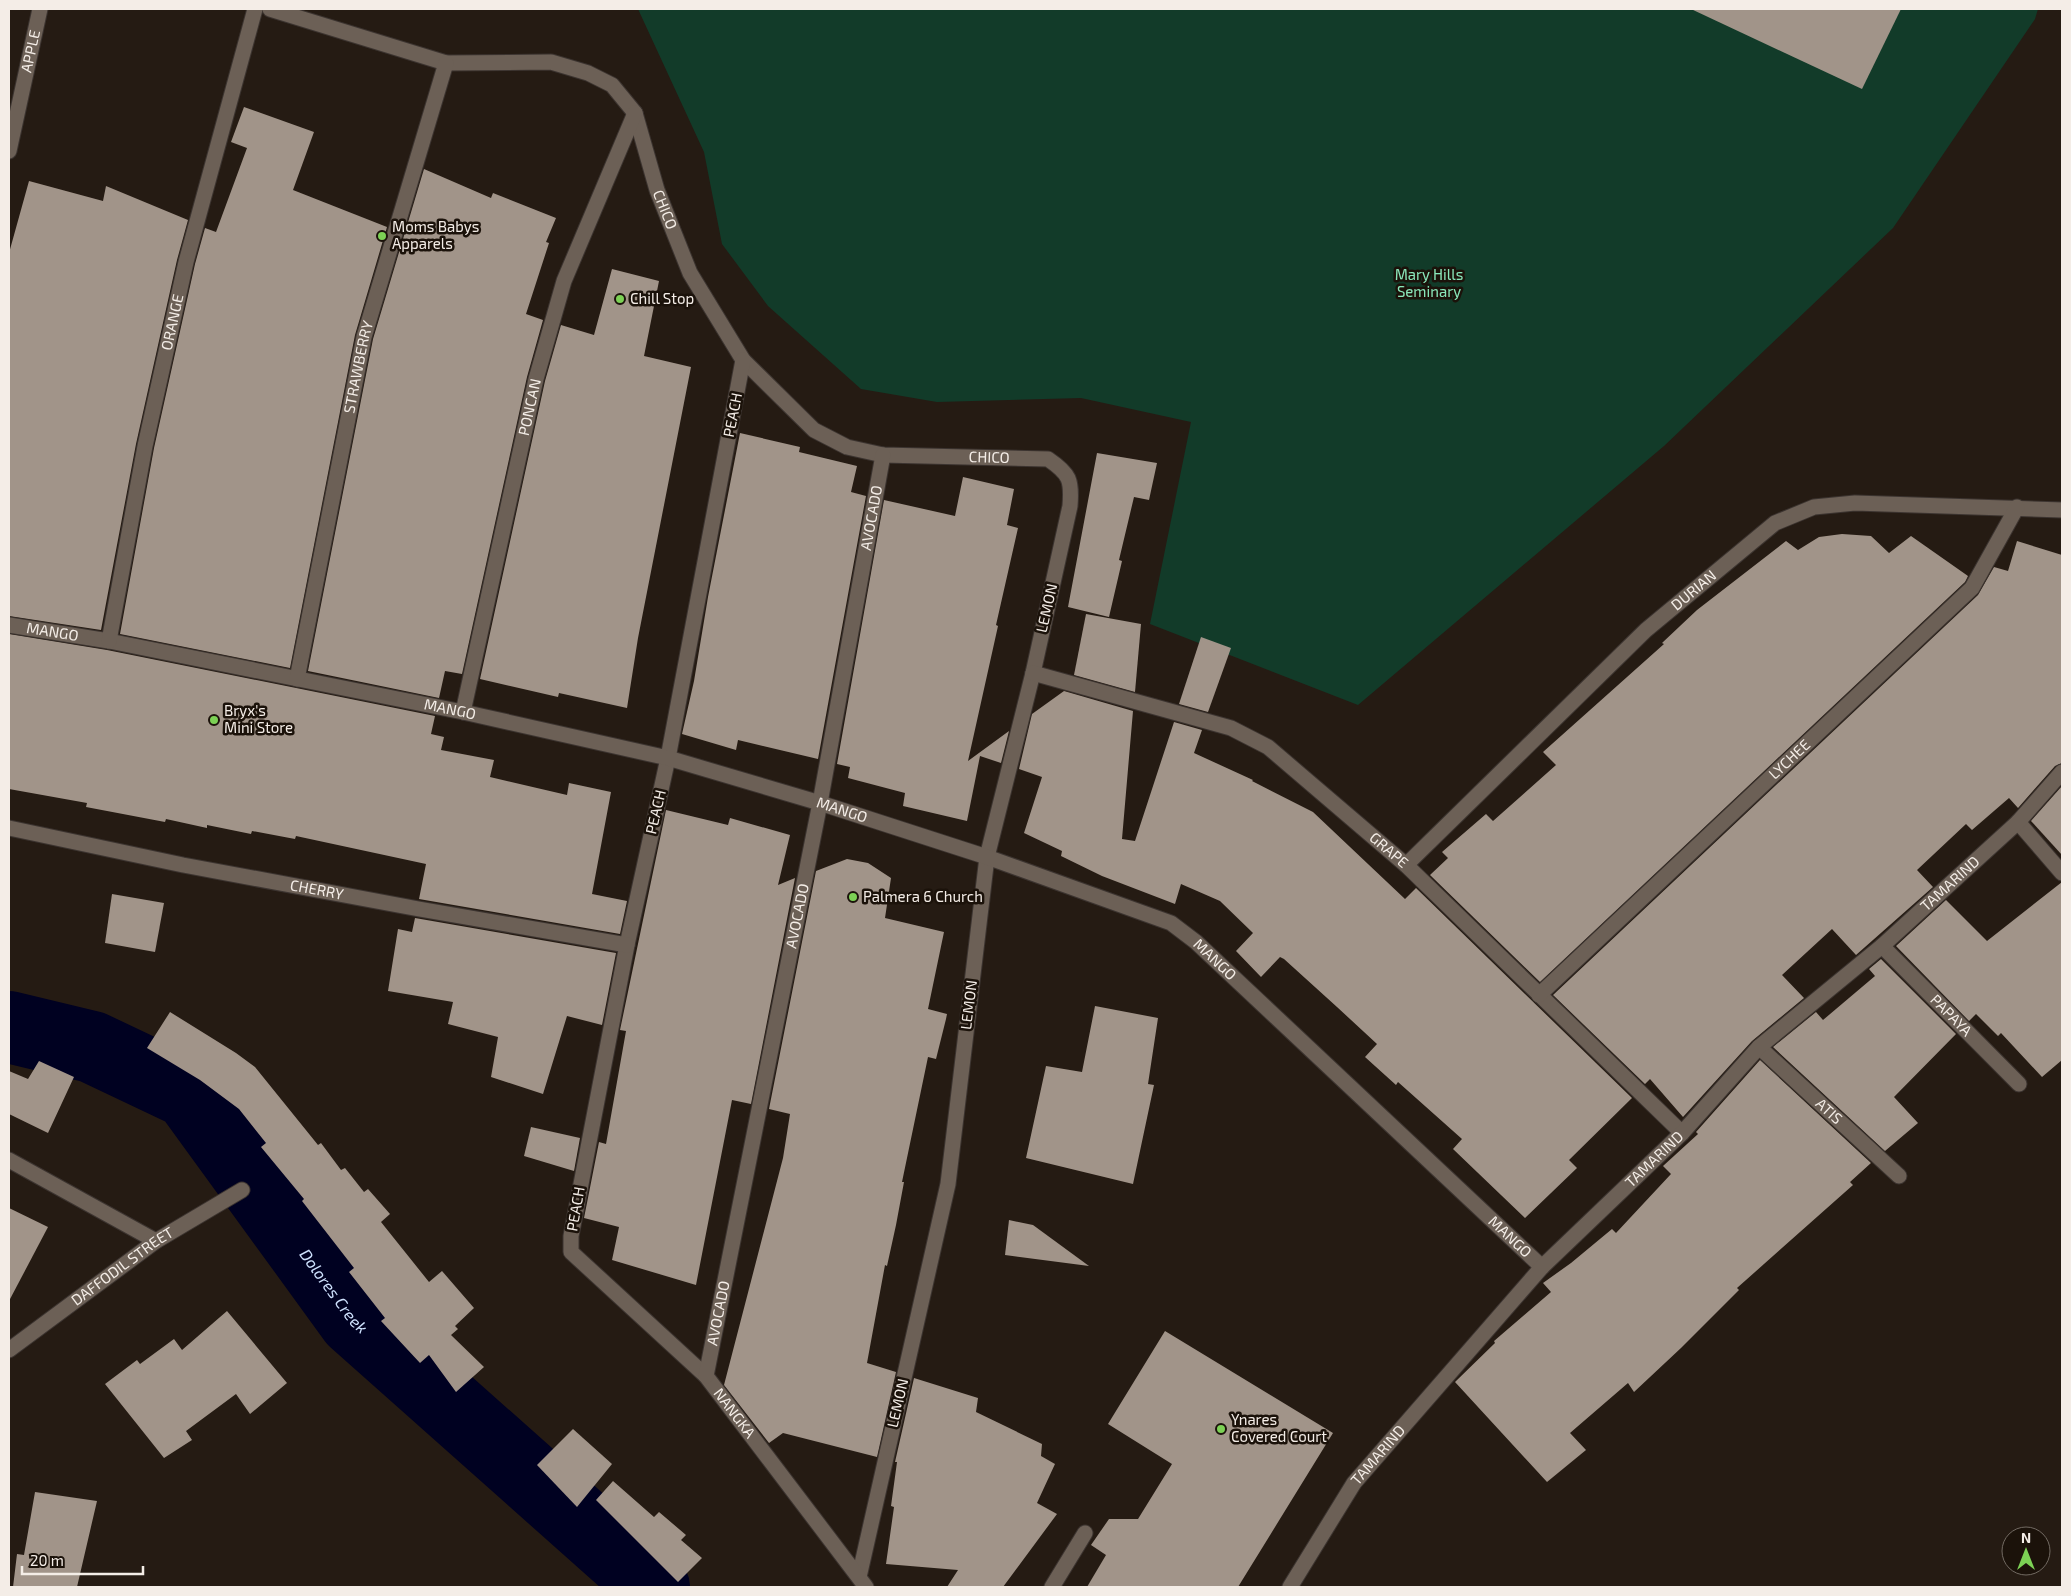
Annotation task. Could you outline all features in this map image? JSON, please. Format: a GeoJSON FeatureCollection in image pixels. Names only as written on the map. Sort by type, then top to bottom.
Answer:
{"type":"FeatureCollection","features":[{"type":"Feature","properties":{"kind":"street","name":"APPLE"},"geometry":{"type":"LineString","coordinates":[[9,151],[40,9]]}},
{"type":"Feature","properties":{"kind":"street","name":"ORANGE"},"geometry":{"type":"LineString","coordinates":[[109,641],[145,446],[184,272],[255,9]]}},
{"type":"Feature","properties":{"kind":"street","name":"CHICO"},"geometry":{"type":"LineString","coordinates":[[270,9],[446,63],[551,62],[588,73],[612,86],[635,113],[657,190],[690,273],[743,360],[814,430],[847,447],[883,455],[1032,458]]}},
{"type":"Feature","properties":{"kind":"street","name":"STRAWBERRY"},"geometry":{"type":"LineString","coordinates":[[296,679],[364,337],[446,63]]}},
{"type":"Feature","properties":{"kind":"street","name":"PONCAN"},"geometry":{"type":"LineString","coordinates":[[463,712],[536,379],[564,281],[635,113]]}},
{"type":"Feature","properties":{"kind":"street","name":"PEACH"},"geometry":{"type":"LineString","coordinates":[[580,1260],[571,1252],[571,1236],[627,946],[668,758],[743,360]]}},
{"type":"Feature","properties":{"kind":"street","name":"AVOCADO"},"geometry":{"type":"LineString","coordinates":[[706,1376],[820,803],[883,455]]}},
{"type":"Feature","properties":{"kind":"street","name":"LEMON"},"geometry":{"type":"LineString","coordinates":[[862,1582],[948,1184],[987,857],[1070,506],[1072,484],[1064,469],[1048,459],[1032,458]]}},
{"type":"Feature","properties":{"kind":"street","name":"DURIAN"},"geometry":{"type":"LineString","coordinates":[[1406,865],[1646,630],[1775,524],[1814,508],[1854,503],[2062,510]]}},
{"type":"Feature","properties":{"kind":"street","name":"LYCHEE"},"geometry":{"type":"LineString","coordinates":[[1539,995],[1972,588],[2017,508]]}},
{"type":"Feature","properties":{"kind":"street","name":"MANGO"},"geometry":{"type":"LineString","coordinates":[[9,624],[109,641],[463,712],[668,758],[820,803],[987,857],[1171,923],[1203,949],[1542,1267]]}},
{"type":"Feature","properties":{"kind":"street","name":"GRAPE"},"geometry":{"type":"LineString","coordinates":[[1032,673],[1231,728],[1268,747],[1406,865],[1682,1133]]}},
{"type":"Feature","properties":{"kind":"street","name":"TAMARIND"},"geometry":{"type":"LineString","coordinates":[[1290,1587],[1354,1482],[1542,1267],[1682,1133],[1760,1047],[1882,946],[2018,822],[2062,772]]}},
{"type":"Feature","properties":{"kind":"street"},"geometry":{"type":"LineString","coordinates":[[2018,822],[2062,873]]}},
{"type":"Feature","properties":{"kind":"street","name":"CHERRY"},"geometry":{"type":"LineString","coordinates":[[9,828],[193,867],[627,946]]}},
{"type":"Feature","properties":{"kind":"street","name":"PAPAYA"},"geometry":{"type":"LineString","coordinates":[[1882,946],[2019,1084]]}},
{"type":"Feature","properties":{"kind":"street","name":"ATIS"},"geometry":{"type":"LineString","coordinates":[[1760,1047],[1899,1176]]}},
{"type":"Feature","properties":{"kind":"street"},"geometry":{"type":"LineString","coordinates":[[9,1160],[156,1241]]}},
{"type":"Feature","properties":{"kind":"street","name":"DAFFODIL STREET"},"geometry":{"type":"LineString","coordinates":[[9,1350],[156,1241],[242,1190]]}},
{"type":"Feature","properties":{"kind":"street","name":"NANGKA"},"geometry":{"type":"LineString","coordinates":[[580,1260],[706,1376],[862,1582]]}},
{"type":"Feature","properties":{"kind":"street"},"geometry":{"type":"LineString","coordinates":[[1052,1587],[1085,1533]]}},
{"type":"Feature","properties":{"kind":"green space","name":"Mary Hills Seminary"},"geometry":{"type":"Polygon","coordinates":[[[638,9],[2038,9],[2035,19],[1893,228],[1664,446],[1358,705],[1150,624],[1191,422],[1081,398],[937,402],[861,389],[768,306],[722,244],[704,152],[638,9]]]}},
{"type":"Feature","properties":{"kind":"building"},"geometry":{"type":"Polygon","coordinates":[[[1691,9],[1901,9],[1862,89],[1691,9]]]}},
{"type":"Feature","properties":{"kind":"building"},"geometry":{"type":"Polygon","coordinates":[[[244,107],[314,132],[293,190],[387,227],[355,335],[290,668],[120,634],[154,448],[195,264],[205,228],[216,232],[247,148],[231,142],[244,107]]]}},
{"type":"Feature","properties":{"kind":"building"},"geometry":{"type":"Polygon","coordinates":[[[424,169],[491,198],[493,193],[556,218],[546,242],[549,243],[526,314],[543,320],[527,377],[462,674],[445,671],[439,698],[308,671],[373,339],[424,169]]]}},
{"type":"Feature","properties":{"kind":"building"},"geometry":{"type":"Polygon","coordinates":[[[29,181],[103,201],[106,186],[188,220],[177,260],[136,444],[101,630],[9,616],[9,253],[29,181]]]}},
{"type":"Feature","properties":{"kind":"building"},"geometry":{"type":"Polygon","coordinates":[[[612,269],[659,281],[644,356],[691,367],[638,638],[627,708],[559,693],[558,697],[480,679],[545,381],[561,325],[594,335],[612,269]]]}},
{"type":"Feature","properties":{"kind":"building"},"geometry":{"type":"Polygon","coordinates":[[[740,433],[800,447],[799,452],[857,466],[851,492],[866,496],[818,759],[738,740],[736,750],[682,734],[694,681],[708,597],[740,433]]]}},
{"type":"Feature","properties":{"kind":"building"},"geometry":{"type":"Polygon","coordinates":[[[1097,453],[1157,463],[1149,500],[1134,497],[1119,560],[1122,561],[1109,617],[1068,607],[1097,453]]]}},
{"type":"Feature","properties":{"kind":"building"},"geometry":{"type":"Polygon","coordinates":[[[963,477],[1014,489],[1007,525],[1018,528],[968,761],[1009,731],[1001,763],[980,756],[967,821],[903,806],[905,793],[848,778],[850,767],[837,764],[884,500],[955,516],[963,477]]]}},
{"type":"Feature","properties":{"kind":"building"},"geometry":{"type":"Polygon","coordinates":[[[1842,534],[1871,536],[1889,553],[1911,536],[1968,576],[1965,582],[1540,982],[1430,875],[1448,858],[1442,852],[1486,814],[1493,821],[1556,765],[1543,752],[1664,644],[1662,643],[1697,610],[1786,541],[1798,550],[1819,537],[1842,534]]]}},
{"type":"Feature","properties":{"kind":"building"},"geometry":{"type":"Polygon","coordinates":[[[2017,541],[2062,555],[2062,763],[2055,766],[2018,808],[2009,798],[1972,830],[1966,824],[1917,870],[1933,887],[1856,955],[1832,929],[1782,975],[1804,998],[1752,1041],[1683,1117],[1650,1079],[1645,1084],[1553,995],[1978,595],[1994,567],[2008,571],[2017,541]]]}},
{"type":"Feature","properties":{"kind":"building"},"geometry":{"type":"Polygon","coordinates":[[[1086,614],[1141,624],[1135,692],[1074,675],[1086,614]]]}},
{"type":"Feature","properties":{"kind":"building"},"geometry":{"type":"Polygon","coordinates":[[[9,634],[107,650],[435,716],[431,734],[444,737],[441,750],[494,760],[490,777],[567,795],[569,783],[611,792],[592,894],[627,901],[620,934],[419,899],[426,864],[296,836],[295,839],[252,831],[251,834],[207,825],[207,828],[166,819],[165,822],[86,807],[87,803],[9,789],[9,634]]]}},
{"type":"Feature","properties":{"kind":"building"},"geometry":{"type":"Polygon","coordinates":[[[1201,637],[1231,648],[1208,712],[1179,704],[1201,637]]]}},
{"type":"Feature","properties":{"kind":"building"},"geometry":{"type":"Polygon","coordinates":[[[1064,691],[1133,711],[1122,839],[1135,841],[1174,722],[1202,730],[1194,753],[1253,780],[1313,812],[1405,899],[1416,888],[1632,1098],[1569,1160],[1577,1168],[1525,1218],[1453,1149],[1462,1139],[1398,1082],[1396,1085],[1365,1057],[1377,1044],[1337,1007],[1280,957],[1261,977],[1236,951],[1253,933],[1220,901],[1181,884],[1175,904],[1102,876],[1061,856],[1062,851],[1024,833],[1042,777],[1019,769],[1032,714],[1064,691]]]}},
{"type":"Feature","properties":{"kind":"building"},"geometry":{"type":"Polygon","coordinates":[[[2062,786],[2062,855],[2031,821],[2062,786]]]}},
{"type":"Feature","properties":{"kind":"building"},"geometry":{"type":"Polygon","coordinates":[[[666,810],[728,825],[730,818],[790,835],[778,885],[795,878],[751,1104],[732,1100],[696,1285],[612,1260],[619,1227],[584,1218],[599,1142],[606,1144],[626,1031],[620,1030],[666,810]]]}},
{"type":"Feature","properties":{"kind":"building"},"geometry":{"type":"Polygon","coordinates":[[[847,859],[868,863],[891,878],[885,918],[944,932],[928,1009],[947,1014],[936,1059],[928,1057],[902,1182],[904,1182],[896,1225],[887,1266],[885,1265],[867,1363],[896,1372],[877,1457],[783,1433],[769,1443],[724,1385],[783,1158],[790,1114],[769,1109],[816,871],[847,859]]]}},
{"type":"Feature","properties":{"kind":"building"},"geometry":{"type":"Polygon","coordinates":[[[2062,882],[2062,1060],[2042,1077],[2001,1033],[1998,1036],[1976,1014],[1969,1021],[1896,946],[1946,900],[1987,941],[2062,882]]]}},
{"type":"Feature","properties":{"kind":"building"},"geometry":{"type":"Polygon","coordinates":[[[112,894],[164,903],[155,952],[105,943],[112,894]]]}},
{"type":"Feature","properties":{"kind":"building"},"geometry":{"type":"Polygon","coordinates":[[[415,918],[616,953],[602,1025],[567,1016],[543,1094],[491,1077],[498,1037],[448,1024],[453,1002],[388,991],[398,929],[412,932],[415,918]]]}},
{"type":"Feature","properties":{"kind":"building"},"geometry":{"type":"Polygon","coordinates":[[[1881,959],[1956,1034],[1894,1097],[1918,1123],[1885,1151],[1773,1047],[1816,1012],[1823,1020],[1875,976],[1869,969],[1881,959]]]}},
{"type":"Feature","properties":{"kind":"building"},"geometry":{"type":"Polygon","coordinates":[[[1095,1006],[1158,1018],[1148,1084],[1154,1085],[1133,1184],[1026,1158],[1046,1066],[1082,1072],[1095,1006]]]}},
{"type":"Feature","properties":{"kind":"building"},"geometry":{"type":"Polygon","coordinates":[[[170,1012],[255,1067],[318,1145],[321,1143],[341,1170],[345,1168],[364,1192],[368,1189],[390,1214],[381,1222],[429,1282],[442,1271],[474,1308],[455,1326],[458,1329],[451,1335],[484,1367],[456,1392],[429,1355],[420,1363],[381,1321],[385,1318],[349,1272],[354,1268],[302,1201],[304,1199],[261,1147],[266,1143],[239,1109],[200,1080],[147,1048],[170,1012]]]}},
{"type":"Feature","properties":{"kind":"building"},"geometry":{"type":"Polygon","coordinates":[[[1760,1060],[1871,1163],[1850,1182],[1853,1185],[1737,1288],[1739,1290],[1634,1392],[1628,1383],[1570,1433],[1586,1450],[1547,1482],[1455,1382],[1495,1343],[1494,1341],[1551,1292],[1543,1283],[1571,1263],[1612,1229],[1616,1233],[1671,1174],[1663,1166],[1698,1134],[1696,1132],[1760,1060]]]}},
{"type":"Feature","properties":{"kind":"building"},"geometry":{"type":"Polygon","coordinates":[[[39,1061],[74,1077],[48,1133],[9,1114],[9,1071],[28,1079],[39,1061]]]}},
{"type":"Feature","properties":{"kind":"building"},"geometry":{"type":"Polygon","coordinates":[[[531,1127],[580,1138],[574,1171],[524,1156],[531,1127]]]}},
{"type":"Feature","properties":{"kind":"building"},"geometry":{"type":"Polygon","coordinates":[[[9,1208],[48,1227],[9,1301],[9,1208]]]}},
{"type":"Feature","properties":{"kind":"building"},"geometry":{"type":"Polygon","coordinates":[[[1009,1220],[1033,1225],[1089,1266],[1005,1255],[1009,1220]]]}},
{"type":"Feature","properties":{"kind":"building"},"geometry":{"type":"Polygon","coordinates":[[[227,1311],[287,1383],[250,1414],[236,1394],[186,1431],[192,1440],[164,1458],[105,1384],[137,1360],[140,1364],[174,1339],[182,1350],[227,1311]]]}},
{"type":"Feature","properties":{"kind":"building"},"geometry":{"type":"Polygon","coordinates":[[[1165,1331],[1333,1433],[1238,1587],[1087,1587],[1106,1555],[1091,1545],[1109,1519],[1138,1519],[1172,1464],[1108,1424],[1165,1331]]]}},
{"type":"Feature","properties":{"kind":"building"},"geometry":{"type":"Polygon","coordinates":[[[914,1378],[978,1398],[976,1412],[1042,1444],[1041,1456],[1055,1464],[1037,1503],[1057,1514],[1003,1587],[947,1587],[958,1570],[886,1564],[894,1507],[891,1506],[897,1462],[895,1462],[914,1378]]]}},
{"type":"Feature","properties":{"kind":"building"},"geometry":{"type":"Polygon","coordinates":[[[573,1429],[612,1464],[577,1507],[537,1465],[573,1429]]]}},
{"type":"Feature","properties":{"kind":"building"},"geometry":{"type":"Polygon","coordinates":[[[613,1481],[654,1517],[659,1512],[686,1535],[681,1540],[702,1558],[678,1582],[596,1500],[613,1481]]]}},
{"type":"Feature","properties":{"kind":"building"},"geometry":{"type":"Polygon","coordinates":[[[35,1492],[97,1501],[77,1587],[13,1587],[17,1554],[24,1555],[35,1492]]]}},
{"type":"Feature","properties":{"kind":"waterway","name":"Dolores Creek"},"geometry":{"type":"LineString","coordinates":[[9,1027],[92,1047],[189,1093],[354,1320],[654,1587]]}},
{"type":"Feature","properties":{"kind":"place","name":"Moms Babys Apparels"},"geometry":{"type":"Point","coordinates":[382,236]}},
{"type":"Feature","properties":{"kind":"place","name":"Chill Stop"},"geometry":{"type":"Point","coordinates":[620,299]}},
{"type":"Feature","properties":{"kind":"place","name":"Bryx's Mini Store"},"geometry":{"type":"Point","coordinates":[214,720]}},
{"type":"Feature","properties":{"kind":"place","name":"Palmera 6 Church"},"geometry":{"type":"Point","coordinates":[853,897]}},
{"type":"Feature","properties":{"kind":"place","name":"Ynares Covered Court"},"geometry":{"type":"Point","coordinates":[1221,1429]}}]}
